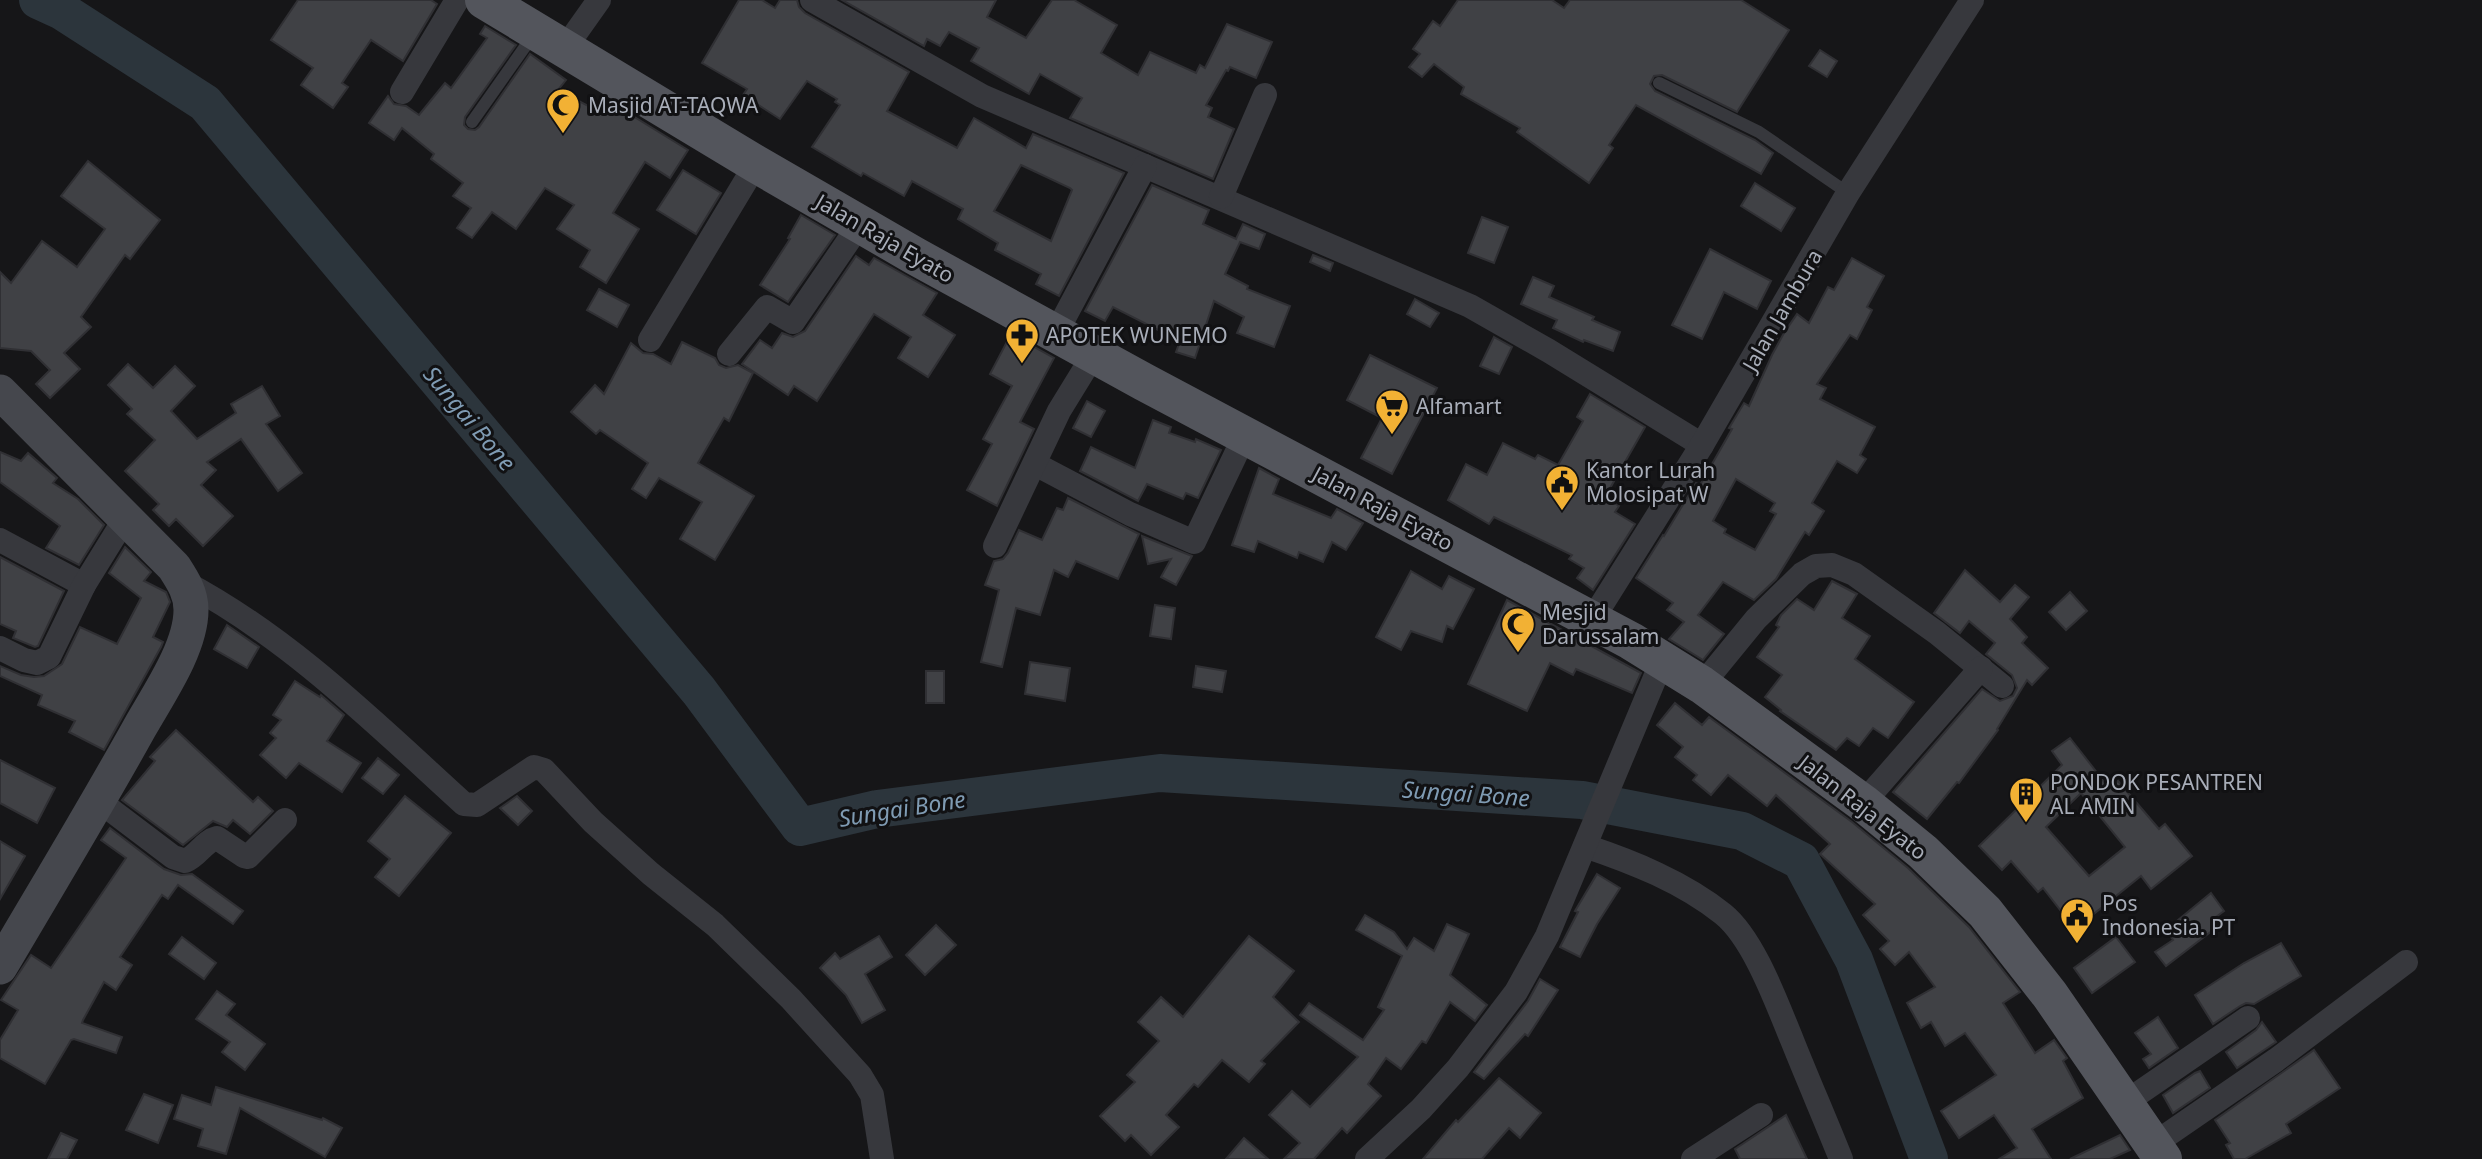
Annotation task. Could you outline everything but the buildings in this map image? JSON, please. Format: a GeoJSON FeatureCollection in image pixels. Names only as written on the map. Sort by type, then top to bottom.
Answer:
{"type":"FeatureCollection","features":[{"type":"Feature","properties":{"kind":"main road","name":"Jalan Raja Eyato"},"geometry":{"type":"LineString","coordinates":[[484,0],[537,27],[756,164],[860,224],[1094,354],[1592,620],[1702,685],[1863,803],[1923,852],[1985,912],[2050,995],[2159,1152]]}},
{"type":"Feature","properties":{"kind":"street"},"geometry":{"type":"LineString","coordinates":[[402,92],[457,0]]}},
{"type":"Feature","properties":{"kind":"street"},"geometry":{"type":"LineString","coordinates":[[537,27],[599,0]]}},
{"type":"Feature","properties":{"kind":"street"},"geometry":{"type":"LineString","coordinates":[[812,0],[982,96],[1469,306],[1549,351],[1702,445]]}},
{"type":"Feature","properties":{"kind":"street","name":"Jalan Jambura"},"geometry":{"type":"LineString","coordinates":[[1592,620],[1702,445],[1848,193],[1972,0]]}},
{"type":"Feature","properties":{"kind":"street"},"geometry":{"type":"LineString","coordinates":[[1221,197],[1265,94]]}},
{"type":"Feature","properties":{"kind":"street"},"geometry":{"type":"LineString","coordinates":[[650,341],[756,164]]}},
{"type":"Feature","properties":{"kind":"street"},"geometry":{"type":"LineString","coordinates":[[1056,333],[1145,166]]}},
{"type":"Feature","properties":{"kind":"street"},"geometry":{"type":"LineString","coordinates":[[729,354],[767,307],[793,322],[860,224]]}},
{"type":"Feature","properties":{"kind":"street"},"geometry":{"type":"LineString","coordinates":[[995,546],[1059,411],[1094,354]]}},
{"type":"Feature","properties":{"kind":"street"},"geometry":{"type":"LineString","coordinates":[[0,392],[174,567],[190,595],[191,611],[184,644],[99,801],[0,967]]}},
{"type":"Feature","properties":{"kind":"street"},"geometry":{"type":"LineString","coordinates":[[1035,464],[1130,514],[1194,542],[1245,435]]}},
{"type":"Feature","properties":{"kind":"street"},"geometry":{"type":"LineString","coordinates":[[0,648],[24,660],[37,663],[49,657],[84,585],[126,517]]}},
{"type":"Feature","properties":{"kind":"street"},"geometry":{"type":"LineString","coordinates":[[0,540],[84,585]]}},
{"type":"Feature","properties":{"kind":"street"},"geometry":{"type":"LineString","coordinates":[[1702,685],[1756,619],[1802,573],[1816,566],[1832,565],[1854,573],[1937,633],[2002,686]]}},
{"type":"Feature","properties":{"kind":"street"},"geometry":{"type":"LineString","coordinates":[[184,582],[246,618],[351,701],[464,804],[477,805],[534,767],[544,770],[593,822],[715,926],[791,999],[860,1075],[872,1095],[882,1159]]}},
{"type":"Feature","properties":{"kind":"street"},"geometry":{"type":"LineString","coordinates":[[1367,1159],[1421,1109],[1458,1068],[1516,992],[1547,936],[1662,661]]}},
{"type":"Feature","properties":{"kind":"street"},"geometry":{"type":"LineString","coordinates":[[1863,803],[1980,668]]}},
{"type":"Feature","properties":{"kind":"street"},"geometry":{"type":"LineString","coordinates":[[99,801],[173,857],[185,861],[217,838],[248,857],[285,820]]}},
{"type":"Feature","properties":{"kind":"street"},"geometry":{"type":"LineString","coordinates":[[1586,843],[1683,887],[1725,915],[1749,947],[1775,1000],[1841,1159]]}},
{"type":"Feature","properties":{"kind":"street"},"geometry":{"type":"LineString","coordinates":[[2159,1152],[2406,962]]}},
{"type":"Feature","properties":{"kind":"street"},"geometry":{"type":"LineString","coordinates":[[2126,1102],[2248,1018]]}},
{"type":"Feature","properties":{"kind":"street"},"geometry":{"type":"LineString","coordinates":[[1693,1159],[1727,1149],[1761,1115]]}},
{"type":"Feature","properties":{"kind":"lane"},"geometry":{"type":"LineString","coordinates":[[472,122],[537,27]]}},
{"type":"Feature","properties":{"kind":"lane"},"geometry":{"type":"LineString","coordinates":[[1658,83],[1759,132],[1848,193]]}},
{"type":"Feature","properties":{"kind":"waterway","name":"Sungai Bone"},"geometry":{"type":"LineString","coordinates":[[38,0],[62,11],[205,103],[699,691],[800,827],[877,809],[1160,773],[1582,800],[1742,831],[1801,861],[1854,960],[1929,1159]]}},
{"type":"Feature","properties":{"kind":"place","name":"Masjid AT-TAQWA"},"geometry":{"type":"Point","coordinates":[563,135]}},
{"type":"Feature","properties":{"kind":"place","name":"APOTEK WUNEMO"},"geometry":{"type":"Point","coordinates":[1022,365]}},
{"type":"Feature","properties":{"kind":"place","name":"Alfamart"},"geometry":{"type":"Point","coordinates":[1392,436]}},
{"type":"Feature","properties":{"kind":"place","name":"Kantor Lurah Molosipat W"},"geometry":{"type":"Point","coordinates":[1562,512]}},
{"type":"Feature","properties":{"kind":"place","name":"Mesjid Darussalam"},"geometry":{"type":"Point","coordinates":[1518,654]}},
{"type":"Feature","properties":{"kind":"place","name":"PONDOK PESANTREN AL AMIN"},"geometry":{"type":"Point","coordinates":[2026,824]}},
{"type":"Feature","properties":{"kind":"place","name":"Pos Indonesia. PT"},"geometry":{"type":"Point","coordinates":[2077,945]}}]}
